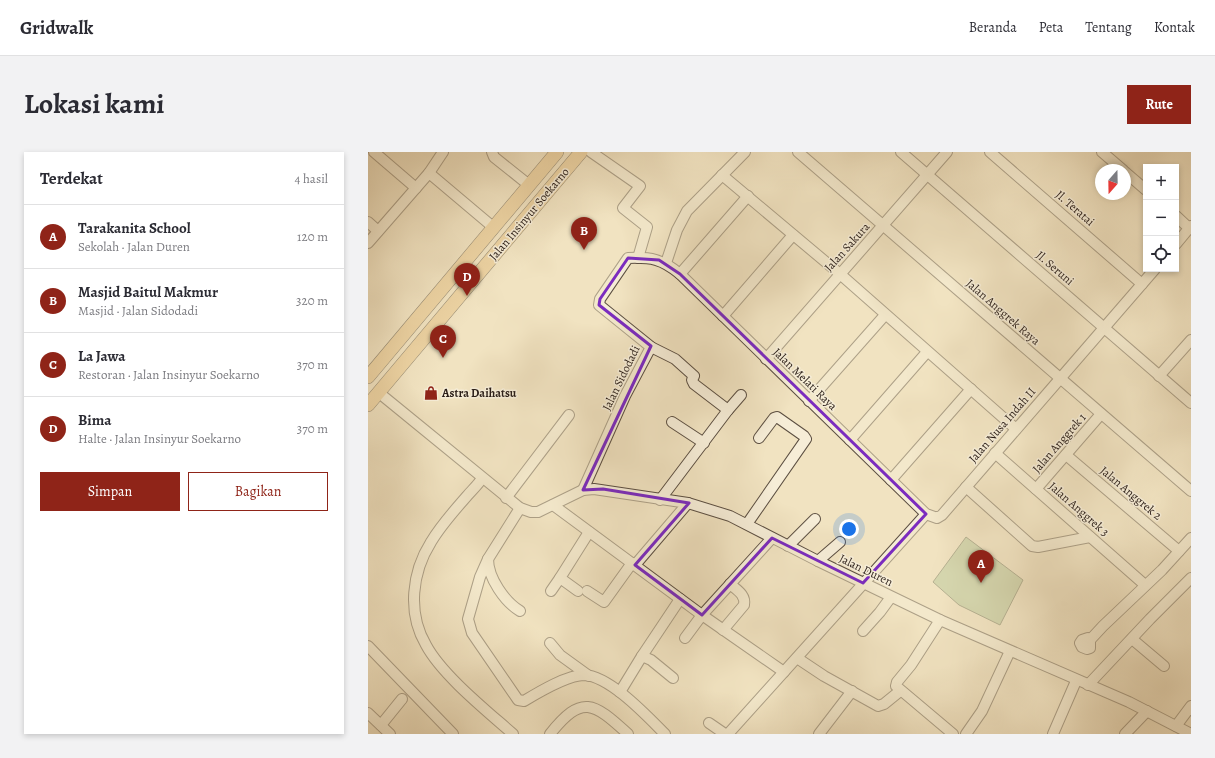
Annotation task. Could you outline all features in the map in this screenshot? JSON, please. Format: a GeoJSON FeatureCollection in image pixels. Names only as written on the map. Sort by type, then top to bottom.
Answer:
{"type":"FeatureCollection","features":[{"type":"Feature","properties":{"kind":"main road","name":"Jalan Insinyur Soekarno"},"geometry":{"type":"LineString","coordinates":[[368,377],[557,152]]}},
{"type":"Feature","properties":{"kind":"main road","name":"Jalan Insinyur Soekarno"},"geometry":{"type":"LineString","coordinates":[[368,405],[581,152]]}},
{"type":"Feature","properties":{"kind":"street"},"geometry":{"type":"LineString","coordinates":[[374,152],[416,188]]}},
{"type":"Feature","properties":{"kind":"street"},"geometry":{"type":"LineString","coordinates":[[368,243],[429,173],[443,152]]}},
{"type":"Feature","properties":{"kind":"street"},"geometry":{"type":"LineString","coordinates":[[492,152],[494,157],[529,185]]}},
{"type":"Feature","properties":{"kind":"street"},"geometry":{"type":"LineString","coordinates":[[591,152],[640,186],[623,208],[647,227],[633,258],[666,262],[677,230],[687,211],[745,152]]}},
{"type":"Feature","properties":{"kind":"street","name":"Jalan Anggrek Raya"},"geometry":{"type":"LineString","coordinates":[[798,152],[1191,491]]}},
{"type":"Feature","properties":{"kind":"street","name":"Jl. Seruni"},"geometry":{"type":"LineString","coordinates":[[901,152],[1191,403]]}},
{"type":"Feature","properties":{"kind":"street","name":"Jalan Sakura"},"geometry":{"type":"LineString","coordinates":[[766,359],[947,152]]}},
{"type":"Feature","properties":{"kind":"street","name":"Jl. Teratai"},"geometry":{"type":"LineString","coordinates":[[990,152],[1142,284]]}},
{"type":"Feature","properties":{"kind":"street"},"geometry":{"type":"LineString","coordinates":[[1102,152],[1116,164]]}},
{"type":"Feature","properties":{"kind":"street"},"geometry":{"type":"LineString","coordinates":[[429,173],[493,227]]}},
{"type":"Feature","properties":{"kind":"street"},"geometry":{"type":"LineString","coordinates":[[722,174],[840,274],[1016,429]]}},
{"type":"Feature","properties":{"kind":"street"},"geometry":{"type":"LineString","coordinates":[[1131,177],[1143,187]]}},
{"type":"Feature","properties":{"kind":"street"},"geometry":{"type":"LineString","coordinates":[[680,274],[748,196]]}},
{"type":"Feature","properties":{"kind":"street"},"geometry":{"type":"LineString","coordinates":[[1179,218],[1190,227],[1179,240]]}},
{"type":"Feature","properties":{"kind":"street"},"geometry":{"type":"LineString","coordinates":[[368,222],[378,231]]}},
{"type":"Feature","properties":{"kind":"street"},"geometry":{"type":"LineString","coordinates":[[723,316],[793,235]]}},
{"type":"Feature","properties":{"kind":"street","name":"Jalan Sidodadi"},"geometry":{"type":"LineString","coordinates":[[583,490],[626,396],[651,347],[599,305],[600,299],[633,258]]}},
{"type":"Feature","properties":{"kind":"street","name":"Jalan Melati Raya"},"geometry":{"type":"LineString","coordinates":[[666,262],[926,514]]}},
{"type":"Feature","properties":{"kind":"street","name":"Jalan Nusa Indah II"},"geometry":{"type":"LineString","coordinates":[[926,514],[939,518],[1152,272]]}},
{"type":"Feature","properties":{"kind":"street"},"geometry":{"type":"LineString","coordinates":[[809,401],[885,315]]}},
{"type":"Feature","properties":{"kind":"street"},"geometry":{"type":"LineString","coordinates":[[1159,376],[1191,340]]}},
{"type":"Feature","properties":{"kind":"street"},"geometry":{"type":"LineString","coordinates":[[651,347],[675,359],[694,376],[692,380],[694,384],[728,410]]}},
{"type":"Feature","properties":{"kind":"street"},"geometry":{"type":"LineString","coordinates":[[850,440],[927,352]]}},
{"type":"Feature","properties":{"kind":"street"},"geometry":{"type":"LineString","coordinates":[[891,480],[971,389]]}},
{"type":"Feature","properties":{"kind":"street"},"geometry":{"type":"LineString","coordinates":[[378,392],[481,480],[520,508],[488,559],[476,590],[468,619],[472,634],[514,696],[518,700],[524,701],[569,679],[583,675],[589,676]]}},
{"type":"Feature","properties":{"kind":"street"},"geometry":{"type":"LineString","coordinates":[[660,500],[740,395]]}},
{"type":"Feature","properties":{"kind":"street","name":"Jalan Anggrek 1"},"geometry":{"type":"LineString","coordinates":[[1036,489],[1101,414]]}},
{"type":"Feature","properties":{"kind":"street"},"geometry":{"type":"LineString","coordinates":[[506,498],[569,415]]}},
{"type":"Feature","properties":{"kind":"street"},"geometry":{"type":"LineString","coordinates":[[747,524],[806,439],[777,417],[774,418],[759,438]]}},
{"type":"Feature","properties":{"kind":"street"},"geometry":{"type":"LineString","coordinates":[[672,422],[704,443]]}},
{"type":"Feature","properties":{"kind":"street","name":"Jalan Anggrek 3"},"geometry":{"type":"LineString","coordinates":[[995,453],[1145,585]]}},
{"type":"Feature","properties":{"kind":"street","name":"Jalan Anggrek 2"},"geometry":{"type":"LineString","coordinates":[[1066,455],[1180,551]]}},
{"type":"Feature","properties":{"kind":"street"},"geometry":{"type":"LineString","coordinates":[[481,480],[439,530],[421,558],[414,588],[416,620],[420,634],[432,655],[469,694],[513,734]]}},
{"type":"Feature","properties":{"kind":"street"},"geometry":{"type":"LineString","coordinates":[[966,487],[1032,546],[1038,547],[1090,537]]}},
{"type":"Feature","properties":{"kind":"street","name":"Jalan Duren"},"geometry":{"type":"LineString","coordinates":[[520,508],[531,512],[538,512],[583,490],[603,489],[660,500],[688,503],[730,516],[818,561],[940,620],[1147,711],[1191,734]]}},
{"type":"Feature","properties":{"kind":"street"},"geometry":{"type":"LineString","coordinates":[[560,578],[604,602],[634,564],[688,503]]}},
{"type":"Feature","properties":{"kind":"street"},"geometry":{"type":"LineString","coordinates":[[553,505],[722,630],[784,672]]}},
{"type":"Feature","properties":{"kind":"street"},"geometry":{"type":"LineString","coordinates":[[709,722],[727,734],[926,514]]}},
{"type":"Feature","properties":{"kind":"street"},"geometry":{"type":"LineString","coordinates":[[788,546],[815,520]]}},
{"type":"Feature","properties":{"kind":"street"},"geometry":{"type":"LineString","coordinates":[[551,591],[589,532]]}},
{"type":"Feature","properties":{"kind":"street"},"geometry":{"type":"LineString","coordinates":[[685,638],[702,615],[772,538]]}},
{"type":"Feature","properties":{"kind":"street"},"geometry":{"type":"LineString","coordinates":[[1090,640],[1180,551],[1191,538]]}},
{"type":"Feature","properties":{"kind":"street"},"geometry":{"type":"LineString","coordinates":[[818,561],[840,542]]}},
{"type":"Feature","properties":{"kind":"street"},"geometry":{"type":"LineString","coordinates":[[488,559],[489,570],[501,592],[509,604],[520,611]]}},
{"type":"Feature","properties":{"kind":"street"},"geometry":{"type":"LineString","coordinates":[[1088,685],[1191,578]]}},
{"type":"Feature","properties":{"kind":"street"},"geometry":{"type":"LineString","coordinates":[[722,630],[744,605],[745,601],[743,596],[730,584]]}},
{"type":"Feature","properties":{"kind":"street"},"geometry":{"type":"LineString","coordinates":[[863,631],[880,612],[891,596]]}},
{"type":"Feature","properties":{"kind":"street"},"geometry":{"type":"LineString","coordinates":[[621,690],[680,599]]}},
{"type":"Feature","properties":{"kind":"street"},"geometry":{"type":"LineString","coordinates":[[940,620],[911,665],[897,682],[896,686],[900,691],[953,734]]}},
{"type":"Feature","properties":{"kind":"street"},"geometry":{"type":"LineString","coordinates":[[1132,638],[1164,666]]}},
{"type":"Feature","properties":{"kind":"street"},"geometry":{"type":"LineString","coordinates":[[550,643],[560,655],[589,676],[621,690],[665,734]]}},
{"type":"Feature","properties":{"kind":"street"},"geometry":{"type":"LineString","coordinates":[[369,648],[453,734]]}},
{"type":"Feature","properties":{"kind":"street"},"geometry":{"type":"LineString","coordinates":[[966,734],[982,711],[1010,651]]}},
{"type":"Feature","properties":{"kind":"street"},"geometry":{"type":"LineString","coordinates":[[642,656],[651,660],[673,678]]}},
{"type":"Feature","properties":{"kind":"street"},"geometry":{"type":"LineString","coordinates":[[797,658],[824,676],[878,706],[884,704],[900,691]]}},
{"type":"Feature","properties":{"kind":"street"},"geometry":{"type":"LineString","coordinates":[[1053,734],[1076,681]]}},
{"type":"Feature","properties":{"kind":"street"},"geometry":{"type":"LineString","coordinates":[[819,734],[852,691]]}},
{"type":"Feature","properties":{"kind":"street"},"geometry":{"type":"LineString","coordinates":[[381,725],[402,700]]}},
{"type":"Feature","properties":{"kind":"street"},"geometry":{"type":"LineString","coordinates":[[1176,726],[1191,706]]}},
{"type":"Feature","properties":{"kind":"street"},"geometry":{"type":"LineString","coordinates":[[550,734],[566,715],[575,708],[588,707],[601,712],[628,734]]}},
{"type":"Feature","properties":{"kind":"street"},"geometry":{"type":"LineString","coordinates":[[1125,734],[1147,711]]}},
{"type":"Feature","properties":{"kind":"street"},"geometry":{"type":"LineString","coordinates":[[368,713],[390,734]]}},
{"type":"Feature","properties":{"kind":"highlighted area"},"geometry":{"type":"Polygon","coordinates":[[[628,258],[659,260],[680,274],[926,514],[863,583],[772,538],[702,615],[635,565],[689,503],[603,489],[583,490],[651,346],[599,305],[600,299],[628,258]]]}},
{"type":"Feature","properties":{"kind":"green space"},"geometry":{"type":"Polygon","coordinates":[[[966,537],[1023,580],[1000,625],[959,605],[933,582],[966,537]]]}},
{"type":"Feature","properties":{"kind":"place","name":"Masjid Baitul Makmur"},"geometry":{"type":"Point","coordinates":[584,250]}},
{"type":"Feature","properties":{"kind":"place","name":"Bima"},"geometry":{"type":"Point","coordinates":[467,296]}},
{"type":"Feature","properties":{"kind":"place","name":"La Jawa"},"geometry":{"type":"Point","coordinates":[443,358]}},
{"type":"Feature","properties":{"kind":"place","name":"Astra Daihatsu"},"geometry":{"type":"Point","coordinates":[431,393]}},
{"type":"Feature","properties":{"kind":"place","name":"Tarakanita School"},"geometry":{"type":"Point","coordinates":[981,583]}}]}
